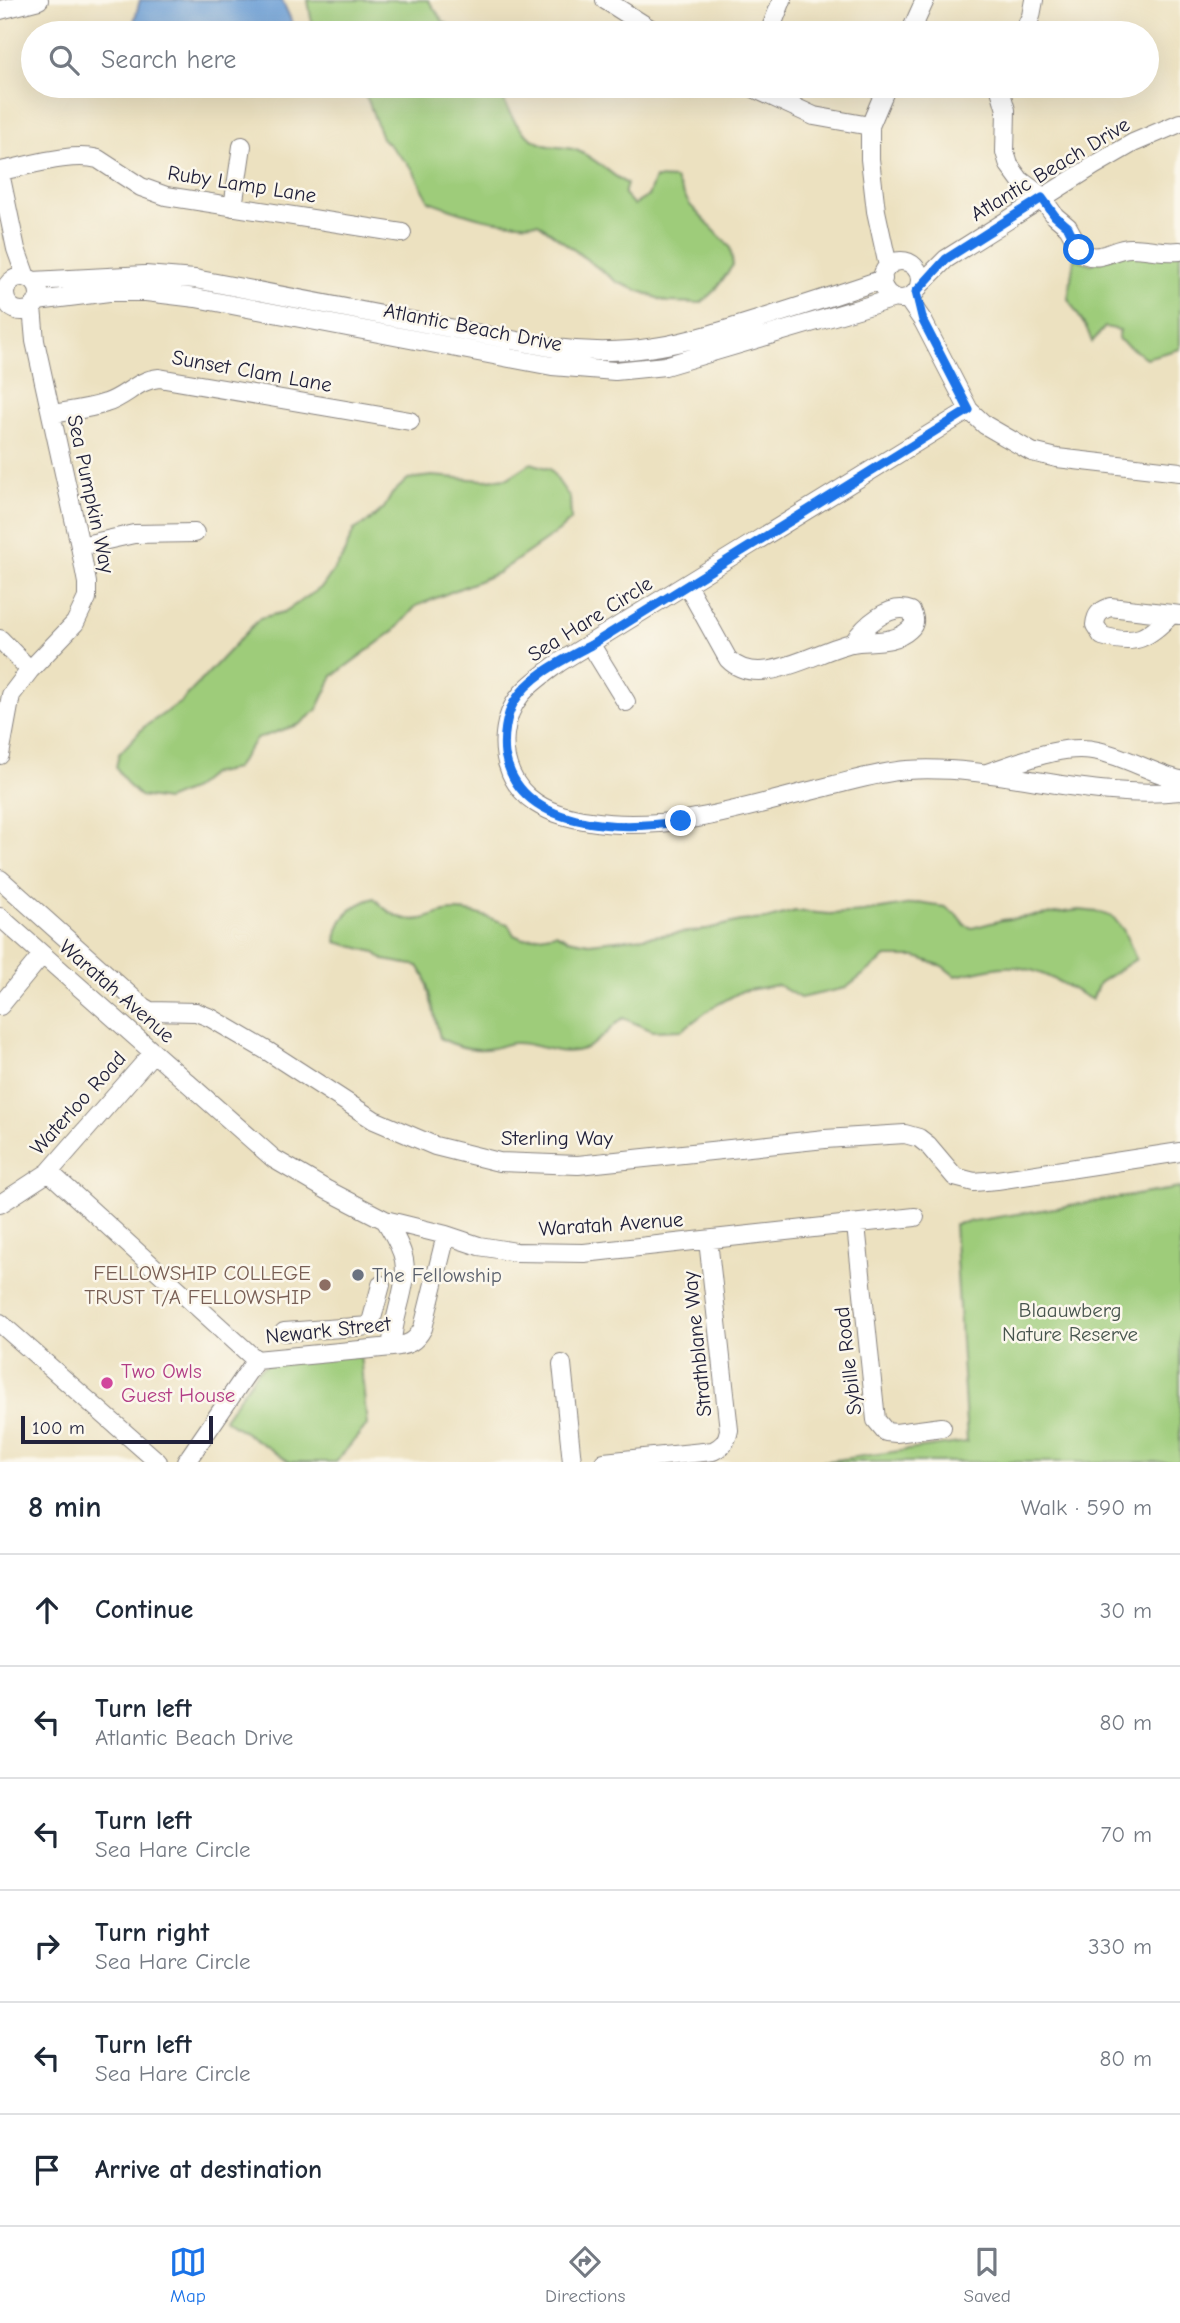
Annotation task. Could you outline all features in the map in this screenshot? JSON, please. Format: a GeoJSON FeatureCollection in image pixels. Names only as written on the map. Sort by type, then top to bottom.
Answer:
{"type":"FeatureCollection","features":[{"type":"Feature","properties":{"kind":"street"},"geometry":{"type":"LineString","coordinates":[[0,10],[39,0]]}},
{"type":"Feature","properties":{"kind":"street"},"geometry":{"type":"LineString","coordinates":[[605,0],[638,21]]}},
{"type":"Feature","properties":{"kind":"street"},"geometry":{"type":"LineString","coordinates":[[774,21],[782,0]]}},
{"type":"Feature","properties":{"kind":"street"},"geometry":{"type":"LineString","coordinates":[[915,21],[925,0]]}},
{"type":"Feature","properties":{"kind":"street"},"geometry":{"type":"LineString","coordinates":[[1029,21],[1034,0]]}},
{"type":"Feature","properties":{"kind":"street"},"geometry":{"type":"LineString","coordinates":[[774,98],[814,116],[870,126]]}},
{"type":"Feature","properties":{"kind":"street"},"geometry":{"type":"LineString","coordinates":[[882,98],[870,126],[872,188],[882,233],[895,268],[886,290],[909,293]]}},
{"type":"Feature","properties":{"kind":"street"},"geometry":{"type":"LineString","coordinates":[[1002,98],[1006,110],[1005,152],[1009,165],[1020,180],[1042,198],[1055,216],[1068,227],[1079,250],[1091,257],[1100,257],[1129,247],[1161,253],[1180,251]]}},
{"type":"Feature","properties":{"kind":"street","name":"Atlantic Beach Drive"},"geometry":{"type":"LineString","coordinates":[[16,282],[145,275],[213,292],[553,357],[711,343],[909,293],[946,259],[1042,198],[1133,143],[1180,123]]}},
{"type":"Feature","properties":{"kind":"street"},"geometry":{"type":"LineString","coordinates":[[233,207],[242,146]]}},
{"type":"Feature","properties":{"kind":"street","name":"Ruby Lamp Lane"},"geometry":{"type":"LineString","coordinates":[[0,172],[90,157],[99,159],[154,193],[402,233]]}},
{"type":"Feature","properties":{"kind":"street"},"geometry":{"type":"LineString","coordinates":[[0,172],[16,249],[16,282],[5,294],[7,303],[20,308],[38,290],[16,282]]}},
{"type":"Feature","properties":{"kind":"street","name":"Atlantic Beach Drive"},"geometry":{"type":"LineString","coordinates":[[711,343],[895,268],[946,259]]}},
{"type":"Feature","properties":{"kind":"street"},"geometry":{"type":"LineString","coordinates":[[895,268],[920,275],[909,293]]}},
{"type":"Feature","properties":{"kind":"street","name":"Atlantic Beach Drive"},"geometry":{"type":"LineString","coordinates":[[20,308],[109,292],[213,292]]}},
{"type":"Feature","properties":{"kind":"street"},"geometry":{"type":"LineString","coordinates":[[909,293],[969,410],[985,425],[1032,452],[1057,458],[1180,472]]}},
{"type":"Feature","properties":{"kind":"street","name":"Sea Pumpkin Way"},"geometry":{"type":"LineString","coordinates":[[0,755],[8,704],[17,686],[75,624],[87,598],[80,546],[52,414],[35,341],[20,308]]}},
{"type":"Feature","properties":{"kind":"street","name":"Sunset Clam Lane"},"geometry":{"type":"LineString","coordinates":[[52,414],[104,404],[144,381],[159,378],[410,421]]}},
{"type":"Feature","properties":{"kind":"street","name":"Sea Hare Circle"},"geometry":{"type":"LineString","coordinates":[[969,410],[560,662],[529,685],[513,703],[506,728],[506,755],[516,785],[527,797],[556,814],[608,824],[655,825],[707,816],[887,773],[927,770],[987,773],[1121,793],[1180,792]]}},
{"type":"Feature","properties":{"kind":"street"},"geometry":{"type":"LineString","coordinates":[[80,546],[134,534],[195,533]]}},
{"type":"Feature","properties":{"kind":"street"},"geometry":{"type":"LineString","coordinates":[[687,585],[728,659],[736,667],[745,670],[781,667],[853,643]]}},
{"type":"Feature","properties":{"kind":"street"},"geometry":{"type":"LineString","coordinates":[[0,639],[30,670]]}},
{"type":"Feature","properties":{"kind":"street"},"geometry":{"type":"LineString","coordinates":[[591,645],[626,702]]}},
{"type":"Feature","properties":{"kind":"street","name":"Sea Hare Circle"},"geometry":{"type":"LineString","coordinates":[[987,773],[1042,756],[1080,749],[1097,750],[1180,780]]}},
{"type":"Feature","properties":{"kind":"street","name":"Sterling Way"},"geometry":{"type":"LineString","coordinates":[[0,880],[143,1007],[150,1011],[196,1012],[211,1018],[374,1120],[435,1146],[468,1155],[499,1162],[578,1165],[825,1139],[905,1134],[919,1138],[928,1145],[955,1177],[974,1182],[1180,1152]]}},
{"type":"Feature","properties":{"kind":"street","name":"Waratah Avenue"},"geometry":{"type":"LineString","coordinates":[[0,918],[274,1159],[384,1220],[446,1234],[491,1248],[552,1254],[915,1217]]}},
{"type":"Feature","properties":{"kind":"street"},"geometry":{"type":"LineString","coordinates":[[0,1006],[42,955]]}},
{"type":"Feature","properties":{"kind":"street","name":"Waterloo Road"},"geometry":{"type":"LineString","coordinates":[[0,1204],[49,1172],[153,1053]]}},
{"type":"Feature","properties":{"kind":"street"},"geometry":{"type":"LineString","coordinates":[[49,1172],[256,1360]]}},
{"type":"Feature","properties":{"kind":"street"},"geometry":{"type":"LineString","coordinates":[[284,1332],[370,1326],[392,1341],[405,1269],[398,1245],[384,1220]]}},
{"type":"Feature","properties":{"kind":"street","name":"Sybille Road"},"geometry":{"type":"LineString","coordinates":[[856,1225],[876,1420],[886,1432],[942,1427]]}},
{"type":"Feature","properties":{"kind":"street","name":"Newark Street"},"geometry":{"type":"LineString","coordinates":[[186,1462],[256,1360],[392,1341],[408,1345],[417,1340],[423,1328],[446,1234]]}},
{"type":"Feature","properties":{"kind":"street","name":"Strathblane Way"},"geometry":{"type":"LineString","coordinates":[[604,1462],[713,1451],[727,1439],[729,1430],[708,1240]]}},
{"type":"Feature","properties":{"kind":"street"},"geometry":{"type":"LineString","coordinates":[[370,1326],[381,1285]]}},
{"type":"Feature","properties":{"kind":"street"},"geometry":{"type":"LineString","coordinates":[[0,1324],[158,1462]]}},
{"type":"Feature","properties":{"kind":"street"},"geometry":{"type":"LineString","coordinates":[[303,1331],[305,1355]]}},
{"type":"Feature","properties":{"kind":"street"},"geometry":{"type":"LineString","coordinates":[[562,1364],[572,1462]]}},
{"type":"Feature","properties":{"kind":"green space"},"geometry":{"type":"Polygon","coordinates":[[[308,0],[428,0],[443,21],[312,21],[308,0]]]}},
{"type":"Feature","properties":{"kind":"green space"},"geometry":{"type":"Polygon","coordinates":[[[366,98],[503,98],[516,123],[530,138],[549,146],[583,153],[627,184],[624,194],[634,205],[648,196],[655,178],[675,179],[690,205],[730,247],[733,265],[716,289],[701,303],[667,302],[617,282],[538,223],[496,221],[429,201],[412,168],[382,138],[366,98]]]}},
{"type":"Feature","properties":{"kind":"green space"},"geometry":{"type":"Polygon","coordinates":[[[1133,248],[1180,252],[1180,349],[1146,358],[1118,339],[1120,330],[1105,327],[1092,342],[1068,299],[1074,258],[1091,264],[1133,248]]]}},
{"type":"Feature","properties":{"kind":"green space"},"geometry":{"type":"Polygon","coordinates":[[[531,463],[550,469],[570,498],[571,520],[559,531],[498,573],[416,606],[395,630],[333,676],[317,710],[300,724],[256,739],[235,769],[211,774],[193,789],[166,800],[140,796],[129,786],[116,767],[119,754],[144,727],[181,702],[260,618],[284,612],[322,587],[342,558],[354,530],[384,508],[392,494],[408,479],[432,476],[484,480],[508,478],[531,463]]]}},
{"type":"Feature","properties":{"kind":"green space"},"geometry":{"type":"Polygon","coordinates":[[[374,898],[389,912],[402,918],[415,920],[449,911],[461,911],[508,924],[514,935],[523,939],[556,933],[568,939],[589,943],[698,931],[795,911],[829,914],[863,912],[918,903],[945,907],[972,928],[1002,920],[1079,910],[1113,917],[1124,931],[1136,959],[1099,983],[1092,1000],[1050,977],[1027,969],[998,968],[955,976],[942,966],[916,957],[886,957],[846,988],[800,998],[778,985],[742,991],[713,1007],[682,1030],[653,1031],[623,1018],[584,1049],[565,1052],[514,1043],[472,1049],[440,1038],[425,977],[418,966],[384,960],[374,952],[336,942],[342,919],[359,904],[374,898]]]}},
{"type":"Feature","properties":{"kind":"green space","name":"Blaauwberg Nature Reserve"},"geometry":{"type":"Polygon","coordinates":[[[1180,1188],[1180,1462],[819,1462],[967,1442],[954,1224],[1180,1188]]]}},
{"type":"Feature","properties":{"kind":"green space"},"geometry":{"type":"Polygon","coordinates":[[[360,1354],[367,1425],[336,1462],[290,1462],[224,1419],[258,1370],[269,1363],[360,1354]]]}},
{"type":"Feature","properties":{"kind":"water"},"geometry":{"type":"Polygon","coordinates":[[[140,0],[282,0],[292,21],[134,21],[140,0]]]}},
{"type":"Feature","properties":{"kind":"place","name":"The Fellowship"},"geometry":{"type":"Point","coordinates":[358,1275]}},
{"type":"Feature","properties":{"kind":"place","name":"FELLOWSHIP COLLEGE TRUST T/A FELLOWSHIP"},"geometry":{"type":"Point","coordinates":[325,1285]}},
{"type":"Feature","properties":{"kind":"place","name":"Two Owls Guest House"},"geometry":{"type":"Point","coordinates":[107,1383]}},
{"type":"Feature","properties":{"kind":"route"},"geometry":{"type":"LineString","coordinates":[[681,821],[637,826],[608,824],[556,814],[527,797],[516,785],[508,766],[504,745],[513,703],[529,685],[560,662],[969,410],[923,321],[916,292],[946,259],[1042,198],[1055,216],[1068,227],[1079,250]]}}]}
